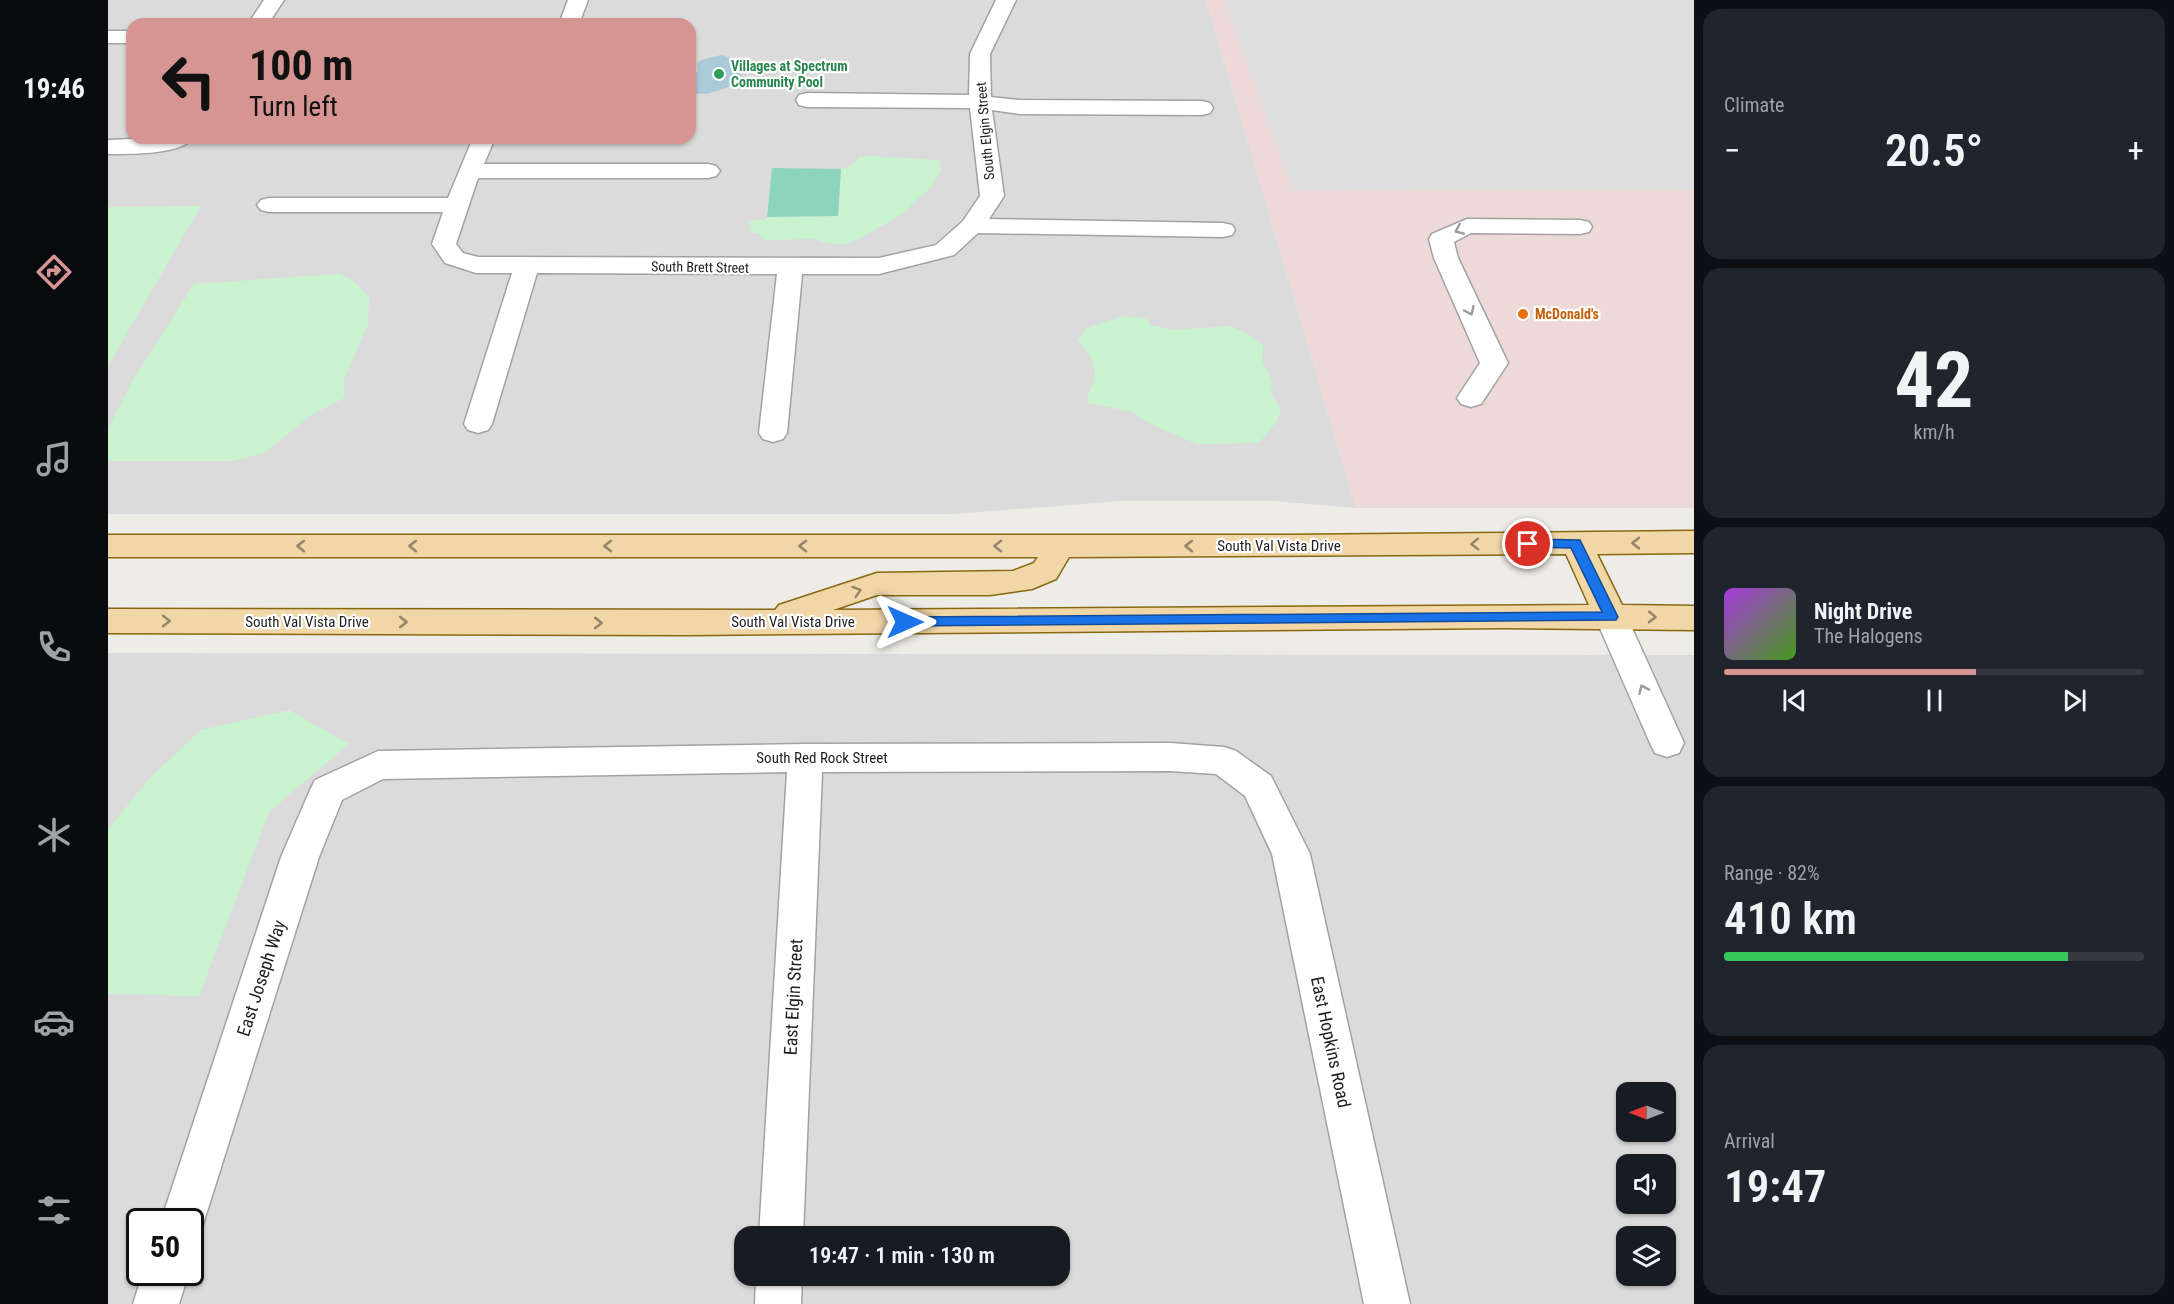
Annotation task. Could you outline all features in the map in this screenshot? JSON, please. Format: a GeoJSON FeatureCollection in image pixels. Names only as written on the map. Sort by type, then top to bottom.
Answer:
{"type":"FeatureCollection","features":[{"type":"Feature","properties":{"kind":"main road","name":"South Val Vista Drive"},"geometry":{"type":"LineString","coordinates":[[108,546],[1057,546],[1694,542]]}},
{"type":"Feature","properties":{"kind":"main road"},"geometry":{"type":"LineString","coordinates":[[1576,543],[1611,617]]}},
{"type":"Feature","properties":{"kind":"main road"},"geometry":{"type":"LineString","coordinates":[[761,623],[878,584],[992,583],[1039,575],[1053,560],[1057,546]]}},
{"type":"Feature","properties":{"kind":"main road","name":"South Val Vista Drive"},"geometry":{"type":"LineString","coordinates":[[108,621],[761,623],[1694,618]]}},
{"type":"Feature","properties":{"kind":"street"},"geometry":{"type":"LineString","coordinates":[[262,18],[274,0]]}},
{"type":"Feature","properties":{"kind":"street"},"geometry":{"type":"LineString","coordinates":[[571,18],[578,0]]}},
{"type":"Feature","properties":{"kind":"street","name":"South Elgin Street"},"geometry":{"type":"LineString","coordinates":[[945,250],[972,226],[992,196],[980,102],[980,54],[1006,0]]}},
{"type":"Feature","properties":{"kind":"street"},"geometry":{"type":"LineString","coordinates":[[108,37],[126,37]]}},
{"type":"Feature","properties":{"kind":"street"},"geometry":{"type":"LineString","coordinates":[[807,100],[980,102],[1019,107],[1202,108]]}},
{"type":"Feature","properties":{"kind":"street"},"geometry":{"type":"LineString","coordinates":[[108,147],[142,147],[157,144]]}},
{"type":"Feature","properties":{"kind":"street"},"geometry":{"type":"LineString","coordinates":[[269,206],[458,205],[469,171],[481,144]]}},
{"type":"Feature","properties":{"kind":"street"},"geometry":{"type":"LineString","coordinates":[[469,171],[708,171]]}},
{"type":"Feature","properties":{"kind":"street","name":"South Brett Street"},"geometry":{"type":"LineString","coordinates":[[458,205],[444,243],[454,258],[476,265],[790,268],[879,266],[945,250]]}},
{"type":"Feature","properties":{"kind":"street"},"geometry":{"type":"LineString","coordinates":[[972,226],[1223,230]]}},
{"type":"Feature","properties":{"kind":"street"},"geometry":{"type":"LineString","coordinates":[[1471,398],[1494,363],[1446,258],[1474,243],[1585,235]]}},
{"type":"Feature","properties":{"kind":"street"},"geometry":{"type":"LineString","coordinates":[[478,424],[527,265]]}},
{"type":"Feature","properties":{"kind":"street"},"geometry":{"type":"LineString","coordinates":[[773,433],[790,268]]}},
{"type":"Feature","properties":{"kind":"street"},"geometry":{"type":"LineString","coordinates":[[1611,617],[1667,743]]}},
{"type":"Feature","properties":{"kind":"street","name":"South Red Rock Street"},"geometry":{"type":"LineString","coordinates":[[378,765],[806,758],[1170,757],[1224,761],[1258,786]]}},
{"type":"Feature","properties":{"kind":"street","name":"East Elgin Street"},"geometry":{"type":"LineString","coordinates":[[782,1226],[806,758]]}},
{"type":"Feature","properties":{"kind":"street","name":"East Joseph Way"},"geometry":{"type":"LineString","coordinates":[[187,1208],[300,857],[328,790],[378,765]]}},
{"type":"Feature","properties":{"kind":"street","name":"East Hopkins Road"},"geometry":{"type":"LineString","coordinates":[[1258,786],[1291,854],[1387,1304]]}},
{"type":"Feature","properties":{"kind":"street"},"geometry":{"type":"LineString","coordinates":[[156,1304],[162,1286]]}},
{"type":"Feature","properties":{"kind":"street"},"geometry":{"type":"LineString","coordinates":[[778,1304],[779,1286]]}},
{"type":"Feature","properties":{"kind":"shaded area"},"geometry":{"type":"Polygon","coordinates":[[[108,0],[1206,0],[1356,508],[1275,501],[1122,501],[954,514],[108,514],[108,0]]]}},
{"type":"Feature","properties":{"kind":"shaded area"},"geometry":{"type":"Polygon","coordinates":[[[1206,0],[1694,0],[1694,508],[1356,508],[1206,0]]]}},
{"type":"Feature","properties":{"kind":"shaded area"},"geometry":{"type":"Polygon","coordinates":[[[1224,0],[1694,0],[1694,189],[1293,191],[1224,0]]]}},
{"type":"Feature","properties":{"kind":"shaded area"},"geometry":{"type":"Polygon","coordinates":[[[108,653],[1694,655],[1694,1304],[108,1304],[108,653]]]}},
{"type":"Feature","properties":{"kind":"green space"},"geometry":{"type":"Polygon","coordinates":[[[859,157],[939,160],[941,169],[932,187],[906,212],[859,239],[843,244],[830,244],[814,239],[765,240],[757,233],[750,233],[749,221],[764,220],[767,217],[838,216],[841,169],[853,165],[859,157]]]}},
{"type":"Feature","properties":{"kind":"green space"},"geometry":{"type":"Polygon","coordinates":[[[772,168],[841,169],[838,216],[767,217],[772,168]]]}},
{"type":"Feature","properties":{"kind":"green space"},"geometry":{"type":"Polygon","coordinates":[[[201,206],[108,366],[108,207],[201,206]]]}},
{"type":"Feature","properties":{"kind":"green space"},"geometry":{"type":"Polygon","coordinates":[[[338,274],[353,280],[369,297],[368,324],[344,379],[344,398],[311,415],[264,453],[233,461],[108,461],[108,429],[133,380],[194,284],[338,274]]]}},
{"type":"Feature","properties":{"kind":"green space"},"geometry":{"type":"Polygon","coordinates":[[[1125,316],[1148,319],[1150,325],[1174,330],[1230,326],[1246,333],[1263,345],[1262,360],[1272,381],[1271,394],[1281,409],[1276,422],[1259,443],[1197,444],[1153,425],[1132,412],[1088,403],[1087,398],[1093,381],[1094,368],[1089,355],[1078,340],[1086,328],[1125,316]]]}},
{"type":"Feature","properties":{"kind":"green space"},"geometry":{"type":"Polygon","coordinates":[[[289,710],[349,744],[269,812],[199,996],[108,994],[108,829],[149,779],[201,730],[289,710]]]}},
{"type":"Feature","properties":{"kind":"water","name":"Villages at Spectrum Community Pool"},"geometry":{"type":"Polygon","coordinates":[[[721,55],[740,61],[738,70],[743,77],[740,83],[707,94],[696,93],[697,65],[701,60],[721,55]]]}},
{"type":"Feature","properties":{"kind":"place","name":"Villages at Spectrum Community Pool"},"geometry":{"type":"Point","coordinates":[719,74]}},
{"type":"Feature","properties":{"kind":"place","name":"McDonald's"},"geometry":{"type":"Point","coordinates":[1523,314]}},
{"type":"Feature","properties":{"kind":"route"},"geometry":{"type":"LineString","coordinates":[[905,622],[1611,617],[1576,543],[1528,544]]}}]}
